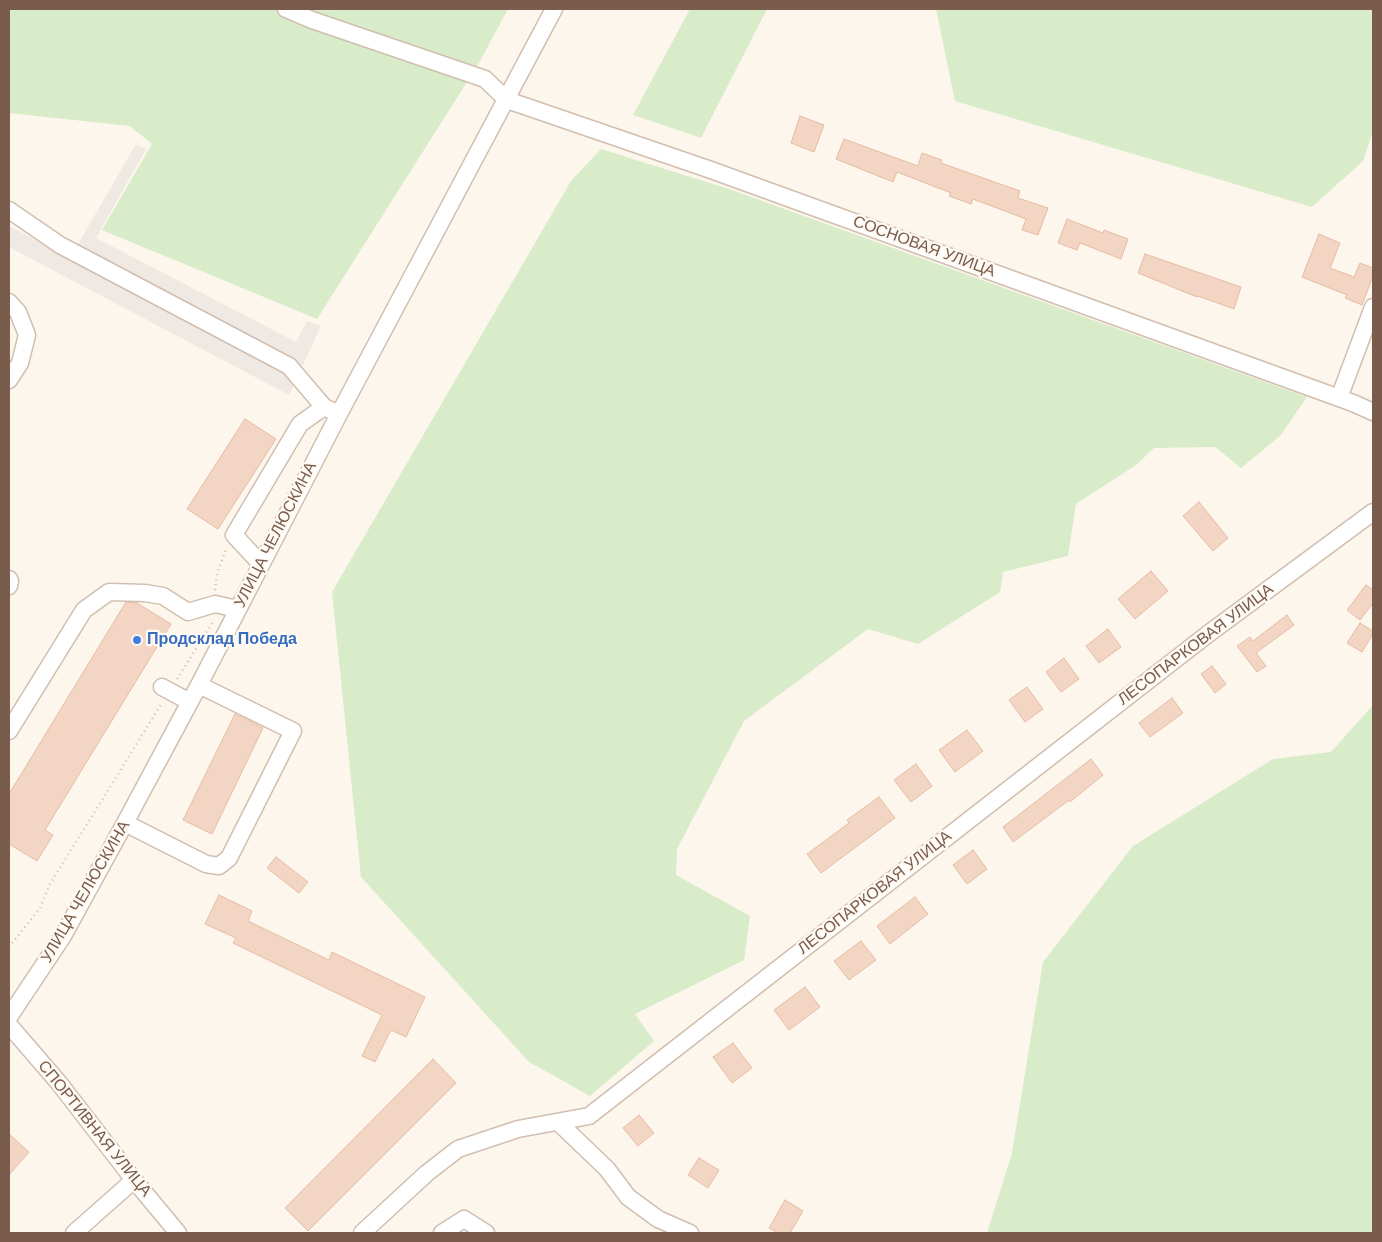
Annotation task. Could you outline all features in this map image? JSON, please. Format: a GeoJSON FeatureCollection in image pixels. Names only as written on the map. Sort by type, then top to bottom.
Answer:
{"type":"FeatureCollection","features":[{"type":"Feature","properties":{"kind":"street"},"geometry":{"type":"LineString","coordinates":[[286,9],[312,20],[485,79],[507,100]]}},
{"type":"Feature","properties":{"kind":"street","name":"УЛИЦА ЧЕЛЮСКИНА"},"geometry":{"type":"LineString","coordinates":[[9,1017],[63,936],[126,823],[339,414],[554,9]]}},
{"type":"Feature","properties":{"kind":"street","name":"СОСНОВАЯ УЛИЦА"},"geometry":{"type":"LineString","coordinates":[[507,100],[711,170],[1373,412]]}},
{"type":"Feature","properties":{"kind":"street"},"geometry":{"type":"LineString","coordinates":[[9,210],[60,245],[289,366],[324,407],[339,414]]}},
{"type":"Feature","properties":{"kind":"street"},"geometry":{"type":"LineString","coordinates":[[9,302],[18,312],[28,335],[20,363],[9,380]]}},
{"type":"Feature","properties":{"kind":"street"},"geometry":{"type":"LineString","coordinates":[[1339,398],[1373,307]]}},
{"type":"Feature","properties":{"kind":"street"},"geometry":{"type":"LineString","coordinates":[[261,564],[234,535],[300,424],[324,407]]}},
{"type":"Feature","properties":{"kind":"street","name":"ЛЕСОПАРКОВАЯ УЛИЦА"},"geometry":{"type":"LineString","coordinates":[[362,1233],[427,1173],[458,1149],[518,1129],[589,1116],[1200,640],[1373,512]]}},
{"type":"Feature","properties":{"kind":"street"},"geometry":{"type":"LineString","coordinates":[[9,580],[9,586]]}},
{"type":"Feature","properties":{"kind":"street"},"geometry":{"type":"LineString","coordinates":[[9,731],[84,610],[109,592],[145,593],[163,596],[188,612],[215,604],[237,609]]}},
{"type":"Feature","properties":{"kind":"street"},"geometry":{"type":"LineString","coordinates":[[126,823],[206,864],[219,866],[229,858],[293,731],[199,685]]}},
{"type":"Feature","properties":{"kind":"street"},"geometry":{"type":"LineString","coordinates":[[166,689],[190,702]]}},
{"type":"Feature","properties":{"kind":"street","name":"СПОРТИВНАЯ УЛИЦА"},"geometry":{"type":"LineString","coordinates":[[9,1025],[59,1083],[134,1180],[178,1233]]}},
{"type":"Feature","properties":{"kind":"street"},"geometry":{"type":"LineString","coordinates":[[558,1122],[607,1169],[628,1197],[658,1218],[690,1233]]}},
{"type":"Feature","properties":{"kind":"street"},"geometry":{"type":"LineString","coordinates":[[74,1233],[134,1180]]}},
{"type":"Feature","properties":{"kind":"street"},"geometry":{"type":"LineString","coordinates":[[442,1233],[464,1219],[486,1233]]}},
{"type":"Feature","properties":{"kind":"path"},"geometry":{"type":"LineString","coordinates":[[9,947],[40,908],[50,884],[166,689],[209,629],[215,618],[215,588],[218,573],[226,549],[234,535]]}},
{"type":"Feature","properties":{"kind":"shaded area"},"geometry":{"type":"Polygon","coordinates":[[[136,144],[146,149],[96,238],[296,342],[307,321],[321,326],[289,395],[9,247],[9,226],[70,258],[136,144]]]}},
{"type":"Feature","properties":{"kind":"green space"},"geometry":{"type":"Polygon","coordinates":[[[9,9],[508,9],[479,63],[317,319],[102,230],[152,144],[130,126],[9,113],[9,9]]]}},
{"type":"Feature","properties":{"kind":"green space"},"geometry":{"type":"Polygon","coordinates":[[[690,9],[767,9],[701,138],[633,115],[690,9]]]}},
{"type":"Feature","properties":{"kind":"green space"},"geometry":{"type":"Polygon","coordinates":[[[936,9],[1373,9],[1373,131],[1363,161],[1312,207],[955,101],[936,9]]]}},
{"type":"Feature","properties":{"kind":"green space"},"geometry":{"type":"Polygon","coordinates":[[[601,149],[729,189],[1307,397],[1280,436],[1241,468],[1215,447],[1154,448],[1136,465],[1076,504],[1068,556],[1003,572],[1000,592],[918,644],[868,629],[744,721],[677,849],[676,875],[750,916],[744,960],[635,1014],[654,1041],[590,1096],[529,1062],[361,877],[332,592],[571,181],[601,149]]]}},
{"type":"Feature","properties":{"kind":"green space"},"geometry":{"type":"Polygon","coordinates":[[[1373,705],[1373,1233],[987,1233],[1012,1153],[1043,962],[1133,846],[1273,759],[1331,752],[1373,705]]]}},
{"type":"Feature","properties":{"kind":"building"},"geometry":{"type":"Polygon","coordinates":[[[800,116],[824,125],[814,152],[791,143],[800,116]]]}},
{"type":"Feature","properties":{"kind":"building"},"geometry":{"type":"Polygon","coordinates":[[[844,139],[918,166],[922,153],[942,160],[941,163],[1020,191],[1018,198],[1048,208],[1038,235],[1022,230],[1026,219],[973,199],[971,204],[949,196],[951,193],[897,172],[893,182],[836,159],[844,139]]]}},
{"type":"Feature","properties":{"kind":"building"},"geometry":{"type":"Polygon","coordinates":[[[1067,219],[1103,233],[1104,230],[1128,239],[1121,259],[1080,243],[1077,250],[1058,243],[1067,219]]]}},
{"type":"Feature","properties":{"kind":"building"},"geometry":{"type":"Polygon","coordinates":[[[1319,234],[1340,243],[1330,268],[1354,277],[1360,263],[1373,268],[1373,276],[1362,305],[1345,298],[1347,295],[1302,277],[1319,234]]]}},
{"type":"Feature","properties":{"kind":"building"},"geometry":{"type":"Polygon","coordinates":[[[1145,254],[1241,287],[1234,309],[1197,297],[1138,273],[1145,254]]]}},
{"type":"Feature","properties":{"kind":"building"},"geometry":{"type":"Polygon","coordinates":[[[245,419],[276,439],[218,529],[187,509],[245,419]]]}},
{"type":"Feature","properties":{"kind":"building"},"geometry":{"type":"Polygon","coordinates":[[[1199,502],[1228,538],[1213,551],[1183,516],[1199,502]]]}},
{"type":"Feature","properties":{"kind":"building"},"geometry":{"type":"Polygon","coordinates":[[[1151,571],[1168,591],[1135,619],[1118,599],[1151,571]]]}},
{"type":"Feature","properties":{"kind":"building"},"geometry":{"type":"Polygon","coordinates":[[[1366,585],[1373,590],[1373,603],[1360,620],[1347,610],[1366,585]]]}},
{"type":"Feature","properties":{"kind":"building"},"geometry":{"type":"Polygon","coordinates":[[[126,602],[137,603],[171,624],[45,830],[53,835],[37,861],[9,844],[9,794],[126,602]]]}},
{"type":"Feature","properties":{"kind":"building"},"geometry":{"type":"Polygon","coordinates":[[[1287,615],[1294,625],[1256,653],[1266,666],[1257,672],[1237,646],[1250,637],[1253,641],[1287,615]]]}},
{"type":"Feature","properties":{"kind":"building"},"geometry":{"type":"Polygon","coordinates":[[[1360,623],[1373,631],[1362,652],[1347,643],[1360,623]]]}},
{"type":"Feature","properties":{"kind":"building"},"geometry":{"type":"Polygon","coordinates":[[[1108,629],[1121,647],[1099,663],[1086,646],[1108,629]]]}},
{"type":"Feature","properties":{"kind":"building"},"geometry":{"type":"Polygon","coordinates":[[[1064,658],[1079,679],[1061,692],[1046,672],[1064,658]]]}},
{"type":"Feature","properties":{"kind":"building"},"geometry":{"type":"Polygon","coordinates":[[[1212,666],[1226,684],[1215,693],[1201,674],[1212,666]]]}},
{"type":"Feature","properties":{"kind":"building"},"geometry":{"type":"Polygon","coordinates":[[[1027,687],[1043,709],[1025,722],[1009,700],[1027,687]]]}},
{"type":"Feature","properties":{"kind":"building"},"geometry":{"type":"Polygon","coordinates":[[[1172,698],[1183,713],[1150,737],[1139,723],[1172,698]]]}},
{"type":"Feature","properties":{"kind":"building"},"geometry":{"type":"Polygon","coordinates":[[[235,714],[263,728],[212,834],[183,820],[235,714]]]}},
{"type":"Feature","properties":{"kind":"building"},"geometry":{"type":"Polygon","coordinates":[[[967,730],[983,751],[955,772],[939,750],[967,730]]]}},
{"type":"Feature","properties":{"kind":"building"},"geometry":{"type":"Polygon","coordinates":[[[1091,759],[1103,775],[1070,802],[1069,800],[1013,842],[1003,827],[1091,759]]]}},
{"type":"Feature","properties":{"kind":"building"},"geometry":{"type":"Polygon","coordinates":[[[916,764],[932,786],[911,802],[894,780],[916,764]]]}},
{"type":"Feature","properties":{"kind":"building"},"geometry":{"type":"Polygon","coordinates":[[[879,797],[895,818],[821,873],[807,854],[849,823],[847,820],[879,797]]]}},
{"type":"Feature","properties":{"kind":"building"},"geometry":{"type":"Polygon","coordinates":[[[973,850],[987,869],[967,884],[953,865],[973,850]]]}},
{"type":"Feature","properties":{"kind":"building"},"geometry":{"type":"Polygon","coordinates":[[[276,857],[308,882],[299,893],[267,868],[276,857]]]}},
{"type":"Feature","properties":{"kind":"building"},"geometry":{"type":"Polygon","coordinates":[[[219,895],[252,911],[248,921],[329,960],[332,952],[425,997],[406,1037],[391,1030],[375,1062],[362,1056],[382,1015],[233,943],[236,938],[205,924],[219,895]]]}},
{"type":"Feature","properties":{"kind":"building"},"geometry":{"type":"Polygon","coordinates":[[[915,897],[928,914],[890,944],[877,926],[915,897]]]}},
{"type":"Feature","properties":{"kind":"building"},"geometry":{"type":"Polygon","coordinates":[[[861,941],[876,960],[849,980],[834,961],[861,941]]]}},
{"type":"Feature","properties":{"kind":"building"},"geometry":{"type":"Polygon","coordinates":[[[805,987],[820,1007],[789,1030],[774,1010],[805,987]]]}},
{"type":"Feature","properties":{"kind":"building"},"geometry":{"type":"Polygon","coordinates":[[[733,1043],[752,1068],[732,1083],[713,1057],[733,1043]]]}},
{"type":"Feature","properties":{"kind":"building"},"geometry":{"type":"Polygon","coordinates":[[[433,1059],[456,1083],[308,1231],[285,1208],[433,1059]]]}},
{"type":"Feature","properties":{"kind":"building"},"geometry":{"type":"Polygon","coordinates":[[[639,1115],[654,1133],[638,1146],[623,1128],[639,1115]]]}},
{"type":"Feature","properties":{"kind":"building"},"geometry":{"type":"Polygon","coordinates":[[[9,1134],[29,1152],[9,1175],[9,1134]]]}},
{"type":"Feature","properties":{"kind":"building"},"geometry":{"type":"Polygon","coordinates":[[[699,1158],[719,1170],[708,1188],[688,1175],[699,1158]]]}},
{"type":"Feature","properties":{"kind":"building"},"geometry":{"type":"Polygon","coordinates":[[[785,1200],[803,1211],[790,1233],[778,1233],[769,1228],[785,1200]]]}},
{"type":"Feature","properties":{"kind":"place","name":"Продсклад Победа"},"geometry":{"type":"Point","coordinates":[137,640]}}]}
